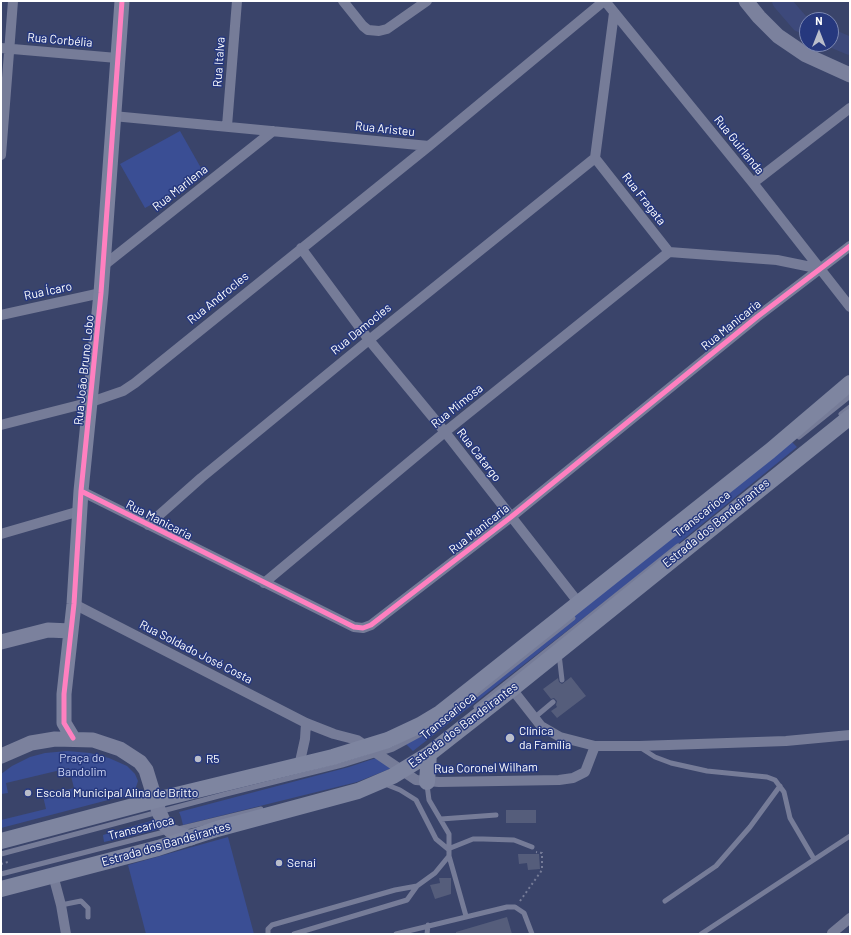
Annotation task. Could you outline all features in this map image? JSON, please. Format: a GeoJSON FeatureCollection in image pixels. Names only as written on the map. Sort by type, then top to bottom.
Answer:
{"type":"FeatureCollection","features":[{"type":"Feature","properties":{"kind":"main road","name":"Estrada dos Bandeirantes"},"geometry":{"type":"LineString","coordinates":[[1,841],[157,806],[299,766],[372,751],[440,713],[577,609],[770,451],[850,383]]}},
{"type":"Feature","properties":{"kind":"main road","name":"Estrada dos Bandeirantes"},"geometry":{"type":"LineString","coordinates":[[1,889],[358,791],[423,754],[512,689],[844,417]]}},
{"type":"Feature","properties":{"kind":"main road"},"geometry":{"type":"LineString","coordinates":[[423,754],[427,782]]}},
{"type":"Feature","properties":{"kind":"street"},"geometry":{"type":"LineString","coordinates":[[1,155],[5,49],[13,1]]}},
{"type":"Feature","properties":{"kind":"street","name":"Rua João Bruno Lobo"},"geometry":{"type":"LineString","coordinates":[[73,738],[64,723],[63,714],[74,604],[81,491],[101,293],[122,1]]}},
{"type":"Feature","properties":{"kind":"street","name":"Rua Italva"},"geometry":{"type":"LineString","coordinates":[[227,126],[237,1]]}},
{"type":"Feature","properties":{"kind":"street"},"geometry":{"type":"LineString","coordinates":[[343,1],[363,26],[368,30],[379,31],[387,29],[427,1]]}},
{"type":"Feature","properties":{"kind":"street","name":"Rua Aristeu"},"geometry":{"type":"LineString","coordinates":[[113,116],[429,146],[604,1]]}},
{"type":"Feature","properties":{"kind":"street","name":"Rua Guirlanda"},"geometry":{"type":"LineString","coordinates":[[604,1],[753,184],[850,307]]}},
{"type":"Feature","properties":{"kind":"street"},"geometry":{"type":"LineString","coordinates":[[746,1],[759,17],[778,36],[806,55],[850,75]]}},
{"type":"Feature","properties":{"kind":"street"},"geometry":{"type":"LineString","coordinates":[[595,158],[614,13]]}},
{"type":"Feature","properties":{"kind":"street","name":"Rua Corbélia"},"geometry":{"type":"LineString","coordinates":[[5,49],[117,58]]}},
{"type":"Feature","properties":{"kind":"street"},"geometry":{"type":"LineString","coordinates":[[753,184],[850,108]]}},
{"type":"Feature","properties":{"kind":"street","name":"Rua Marilena"},"geometry":{"type":"LineString","coordinates":[[103,266],[273,131]]}},
{"type":"Feature","properties":{"kind":"street","name":"Rua Androcles"},"geometry":{"type":"LineString","coordinates":[[1,425],[91,402],[123,391],[135,383],[429,146]]}},
{"type":"Feature","properties":{"kind":"street","name":"Rua Fragata"},"geometry":{"type":"LineString","coordinates":[[595,158],[669,252]]}},
{"type":"Feature","properties":{"kind":"street","name":"Rua Damocles"},"geometry":{"type":"LineString","coordinates":[[148,525],[201,478],[369,340],[595,158]]}},
{"type":"Feature","properties":{"kind":"street","name":"Rua Manicaria"},"geometry":{"type":"LineString","coordinates":[[81,491],[354,627],[363,628],[371,625],[511,517],[757,317],[850,246]]}},
{"type":"Feature","properties":{"kind":"street","name":"Rua Catargo"},"geometry":{"type":"LineString","coordinates":[[301,248],[369,340],[445,432],[511,517],[577,609]]}},
{"type":"Feature","properties":{"kind":"street"},"geometry":{"type":"LineString","coordinates":[[669,252],[777,260],[821,269]]}},
{"type":"Feature","properties":{"kind":"street","name":"Rua Mimosa"},"geometry":{"type":"LineString","coordinates":[[264,583],[445,432],[669,252]]}},
{"type":"Feature","properties":{"kind":"street","name":"Rua Ícaro"},"geometry":{"type":"LineString","coordinates":[[1,314],[101,293]]}},
{"type":"Feature","properties":{"kind":"street"},"geometry":{"type":"LineString","coordinates":[[1,534],[80,511]]}},
{"type":"Feature","properties":{"kind":"street","name":"Rua Soldado José Costa"},"geometry":{"type":"LineString","coordinates":[[74,604],[306,723],[356,740],[372,751]]}},
{"type":"Feature","properties":{"kind":"street"},"geometry":{"type":"LineString","coordinates":[[1,642],[48,630],[71,630]]}},
{"type":"Feature","properties":{"kind":"street"},"geometry":{"type":"LineString","coordinates":[[512,689],[533,719],[550,732],[595,746],[786,741],[850,735]]}},
{"type":"Feature","properties":{"kind":"street"},"geometry":{"type":"LineString","coordinates":[[299,766],[305,739],[306,723]]}},
{"type":"Feature","properties":{"kind":"street"},"geometry":{"type":"LineString","coordinates":[[1,756],[31,743],[73,738],[93,740],[120,749],[140,762],[146,770],[157,806],[165,825],[170,831],[191,838]]}},
{"type":"Feature","properties":{"kind":"street","name":"Rua Coronel Wilham"},"geometry":{"type":"LineString","coordinates":[[372,751],[384,775],[427,782],[559,780],[573,778],[585,772],[595,746]]}},
{"type":"Feature","properties":{"kind":"street"},"geometry":{"type":"LineString","coordinates":[[53,875],[61,905],[66,934]]}},
{"type":"Feature","properties":{"kind":"street"},"geometry":{"type":"LineString","coordinates":[[832,933],[850,918]]}},
{"type":"Feature","properties":{"kind":"lane"},"geometry":{"type":"LineString","coordinates":[[793,441],[850,396]]}},
{"type":"Feature","properties":{"kind":"lane"},"geometry":{"type":"LineString","coordinates":[[844,417],[850,407]]}},
{"type":"Feature","properties":{"kind":"lane","name":"Transcarioca"},"geometry":{"type":"LineString","coordinates":[[473,710],[685,540]]}},
{"type":"Feature","properties":{"kind":"lane"},"geometry":{"type":"LineString","coordinates":[[558,652],[561,663],[562,680]]}},
{"type":"Feature","properties":{"kind":"lane"},"geometry":{"type":"LineString","coordinates":[[533,719],[553,702]]}},
{"type":"Feature","properties":{"kind":"lane"},"geometry":{"type":"LineString","coordinates":[[639,746],[655,757],[671,763],[707,771],[767,777],[775,780],[780,786],[790,818],[814,859]]}},
{"type":"Feature","properties":{"kind":"lane","name":"Transcarioca"},"geometry":{"type":"LineString","coordinates":[[1,854],[157,806],[372,751]]}},
{"type":"Feature","properties":{"kind":"lane"},"geometry":{"type":"LineString","coordinates":[[384,775],[400,790],[416,800],[436,839],[448,849]]}},
{"type":"Feature","properties":{"kind":"lane"},"geometry":{"type":"LineString","coordinates":[[427,782],[429,800],[449,834],[448,849],[466,916]]}},
{"type":"Feature","properties":{"kind":"lane"},"geometry":{"type":"LineString","coordinates":[[665,901],[716,866],[750,827],[780,786]]}},
{"type":"Feature","properties":{"kind":"lane","name":"Transcarioca"},"geometry":{"type":"LineString","coordinates":[[1,874],[264,808]]}},
{"type":"Feature","properties":{"kind":"lane"},"geometry":{"type":"LineString","coordinates":[[441,819],[496,815]]}},
{"type":"Feature","properties":{"kind":"lane"},"geometry":{"type":"LineString","coordinates":[[701,934],[850,836]]}},
{"type":"Feature","properties":{"kind":"lane"},"geometry":{"type":"LineString","coordinates":[[448,849],[473,839],[514,840],[532,847]]}},
{"type":"Feature","properties":{"kind":"lane"},"geometry":{"type":"LineString","coordinates":[[294,934],[407,900],[417,886],[435,873],[450,856]]}},
{"type":"Feature","properties":{"kind":"lane"},"geometry":{"type":"LineString","coordinates":[[268,934],[268,929],[272,925],[395,890],[417,886]]}},
{"type":"Feature","properties":{"kind":"lane"},"geometry":{"type":"LineString","coordinates":[[61,905],[81,901],[88,908],[88,917]]}},
{"type":"Feature","properties":{"kind":"lane"},"geometry":{"type":"LineString","coordinates":[[396,934],[466,916],[507,907],[515,907],[524,913],[532,934]]}},
{"type":"Feature","properties":{"kind":"lane"},"geometry":{"type":"LineString","coordinates":[[427,934],[428,925]]}},
{"type":"Feature","properties":{"kind":"path"},"geometry":{"type":"LineString","coordinates":[[515,907],[542,868],[542,853],[535,852],[532,847]]}},
{"type":"Feature","properties":{"kind":"path"},"geometry":{"type":"LineString","coordinates":[[1,864],[8,862]]}},
{"type":"Feature","properties":{"kind":"green space"},"geometry":{"type":"Polygon","coordinates":[[[180,131],[205,175],[145,208],[120,164],[180,131]]]}},
{"type":"Feature","properties":{"kind":"green space"},"geometry":{"type":"Polygon","coordinates":[[[790,440],[797,447],[663,556],[413,751],[406,744],[582,609],[790,440]]]}},
{"type":"Feature","properties":{"kind":"green space","name":"Praça do Bandolim"},"geometry":{"type":"Polygon","coordinates":[[[67,751],[90,753],[109,758],[127,766],[135,774],[138,781],[135,790],[131,794],[1,828],[1,820],[46,809],[43,796],[74,788],[69,768],[6,783],[8,793],[1,794],[1,774],[12,766],[30,757],[45,753],[67,751]]]}},
{"type":"Feature","properties":{"kind":"green space"},"geometry":{"type":"Polygon","coordinates":[[[379,757],[392,768],[357,782],[183,825],[179,812],[349,767],[379,757]]]}},
{"type":"Feature","properties":{"kind":"green space"},"geometry":{"type":"Polygon","coordinates":[[[154,820],[157,830],[104,842],[103,835],[154,820]]]}},
{"type":"Feature","properties":{"kind":"green space"},"geometry":{"type":"Polygon","coordinates":[[[228,837],[254,934],[146,934],[128,865],[228,837]]]}},
{"type":"Feature","properties":{"kind":"building"},"geometry":{"type":"Polygon","coordinates":[[[571,677],[586,696],[557,718],[551,711],[557,707],[557,701],[554,698],[551,699],[543,689],[558,678],[559,682],[562,684],[571,677]]]}},
{"type":"Feature","properties":{"kind":"building"},"geometry":{"type":"Polygon","coordinates":[[[506,810],[536,810],[536,823],[506,823],[506,810]]]}},
{"type":"Feature","properties":{"kind":"building"},"geometry":{"type":"Polygon","coordinates":[[[518,854],[539,854],[540,869],[528,870],[527,863],[519,864],[518,854]]]}},
{"type":"Feature","properties":{"kind":"building"},"geometry":{"type":"Polygon","coordinates":[[[439,878],[451,878],[451,894],[435,899],[430,885],[440,883],[439,878]]]}},
{"type":"Feature","properties":{"kind":"building"},"geometry":{"type":"Polygon","coordinates":[[[507,917],[512,934],[456,934],[456,932],[507,917]]]}},
{"type":"Feature","properties":{"kind":"waterway"},"geometry":{"type":"LineString","coordinates":[[781,1],[799,22]]}},
{"type":"Feature","properties":{"kind":"waterway"},"geometry":{"type":"LineString","coordinates":[[839,41],[850,46]]}},
{"type":"Feature","properties":{"kind":"cycle path"},"geometry":{"type":"LineString","coordinates":[[73,738],[64,723],[64,694],[74,604],[81,491],[101,293],[122,1]]}},
{"type":"Feature","properties":{"kind":"cycle path"},"geometry":{"type":"LineString","coordinates":[[81,491],[354,627],[363,628],[371,625],[511,517],[757,317],[850,246]]}},
{"type":"Feature","properties":{"kind":"place","name":"Clínica da Família"},"geometry":{"type":"Point","coordinates":[510,738]}},
{"type":"Feature","properties":{"kind":"place","name":"R5"},"geometry":{"type":"Point","coordinates":[198,759]}},
{"type":"Feature","properties":{"kind":"place","name":"Escola Municipal Alina de Britto"},"geometry":{"type":"Point","coordinates":[28,793]}},
{"type":"Feature","properties":{"kind":"place","name":"Senai"},"geometry":{"type":"Point","coordinates":[279,863]}}]}
